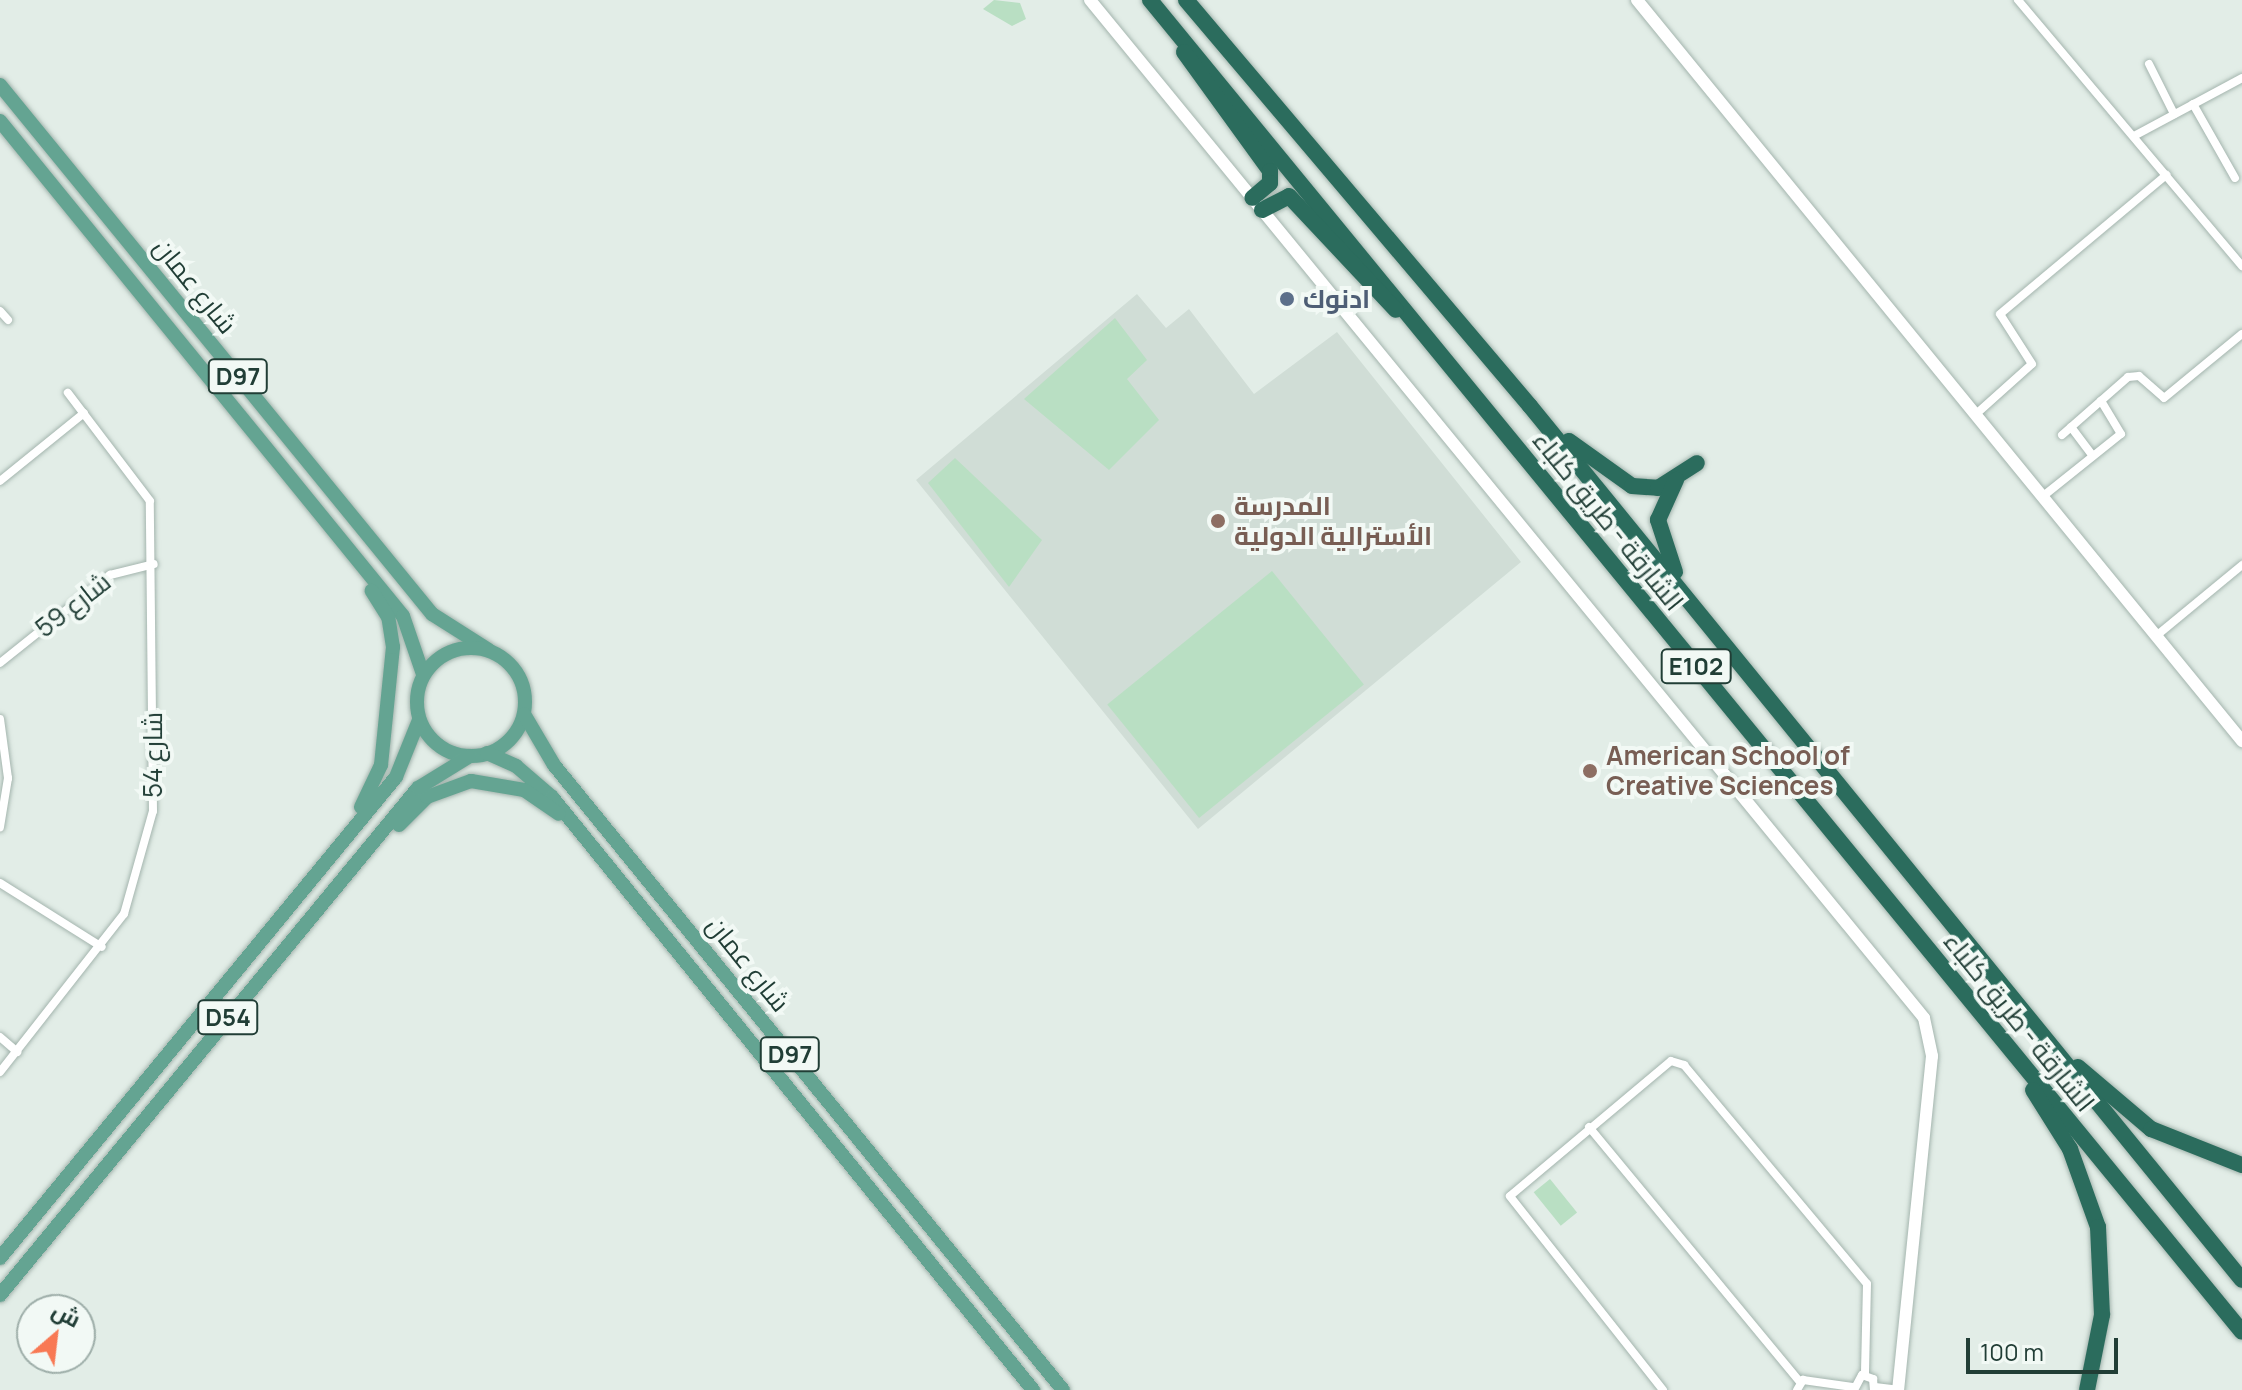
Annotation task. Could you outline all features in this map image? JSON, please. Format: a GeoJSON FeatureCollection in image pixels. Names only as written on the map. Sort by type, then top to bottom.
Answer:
{"type":"FeatureCollection","features":[{"type":"Feature","properties":{"kind":"highway","name":"الشارقة - طريق كلباء"},"geometry":{"type":"LineString","coordinates":[[1150,0],[2242,1332]]}},
{"type":"Feature","properties":{"kind":"highway","name":"الشارقة - طريق كلباء"},"geometry":{"type":"LineString","coordinates":[[1186,0],[1530,406],[2242,1280]]}},
{"type":"Feature","properties":{"kind":"highway"},"geometry":{"type":"LineString","coordinates":[[1194,0],[1255,83]]}},
{"type":"Feature","properties":{"kind":"highway"},"geometry":{"type":"LineString","coordinates":[[1179,35],[1195,72],[1270,171],[1270,183],[1257,204]]}},
{"type":"Feature","properties":{"kind":"highway"},"geometry":{"type":"LineString","coordinates":[[1257,204],[1289,196],[1377,296],[1410,318]]}},
{"type":"Feature","properties":{"kind":"highway"},"geometry":{"type":"LineString","coordinates":[[1530,406],[1610,476],[1645,488],[1677,479],[1697,463]]}},
{"type":"Feature","properties":{"kind":"highway"},"geometry":{"type":"LineString","coordinates":[[1677,479],[1658,520],[1671,565],[1697,610]]}},
{"type":"Feature","properties":{"kind":"highway"},"geometry":{"type":"LineString","coordinates":[[2024,1016],[2133,1117],[2242,1165]]}},
{"type":"Feature","properties":{"kind":"highway"},"geometry":{"type":"LineString","coordinates":[[2024,1066],[2087,1186],[2098,1227],[2102,1315],[2087,1390]]}},
{"type":"Feature","properties":{"kind":"main road","name":"شارع عمان"},"geometry":{"type":"LineString","coordinates":[[0,85],[432,614],[489,650]]}},
{"type":"Feature","properties":{"kind":"main road","name":"شارع عمان"},"geometry":{"type":"LineString","coordinates":[[0,121],[409,624],[423,674]]}},
{"type":"Feature","properties":{"kind":"main road"},"geometry":{"type":"LineString","coordinates":[[341,844],[379,774],[393,647],[385,610],[349,549]]}},
{"type":"Feature","properties":{"kind":"main road"},"geometry":{"type":"LineString","coordinates":[[489,650],[514,669],[524,714],[511,738],[487,753],[470,756],[439,746],[419,720],[423,674],[452,651],[489,650]]}},
{"type":"Feature","properties":{"kind":"main road","name":"شارع عمان"},"geometry":{"type":"LineString","coordinates":[[524,714],[554,765],[1063,1390]]}},
{"type":"Feature","properties":{"kind":"main road","name":"D54"},"geometry":{"type":"LineString","coordinates":[[0,1258],[403,768],[419,720]]}},
{"type":"Feature","properties":{"kind":"main road","name":"شارع عمان"},"geometry":{"type":"LineString","coordinates":[[487,753],[529,775],[568,819],[1033,1390]]}},
{"type":"Feature","properties":{"kind":"main road","name":"D54"},"geometry":{"type":"LineString","coordinates":[[0,1295],[426,780],[470,756]]}},
{"type":"Feature","properties":{"kind":"main road"},"geometry":{"type":"LineString","coordinates":[[368,850],[427,797],[471,781],[524,790],[568,819]]}},
{"type":"Feature","properties":{"kind":"street"},"geometry":{"type":"LineString","coordinates":[[1090,0],[1924,1018],[1932,1056],[1898,1390],[1874,1389],[1865,1375],[1867,1284],[1684,1065],[1667,1063],[1513,1189],[1510,1201],[1663,1390]]}},
{"type":"Feature","properties":{"kind":"street"},"geometry":{"type":"LineString","coordinates":[[1637,0],[2242,741]]}},
{"type":"Feature","properties":{"kind":"street"},"geometry":{"type":"LineString","coordinates":[[2020,1],[2242,266]]}},
{"type":"Feature","properties":{"kind":"street"},"geometry":{"type":"LineString","coordinates":[[2149,64],[2174,114]]}},
{"type":"Feature","properties":{"kind":"street"},"geometry":{"type":"LineString","coordinates":[[2134,136],[2242,78]]}},
{"type":"Feature","properties":{"kind":"street"},"geometry":{"type":"LineString","coordinates":[[2193,104],[2235,178]]}},
{"type":"Feature","properties":{"kind":"street"},"geometry":{"type":"LineString","coordinates":[[1975,415],[2032,364],[2000,314],[2166,175]]}},
{"type":"Feature","properties":{"kind":"street"},"geometry":{"type":"LineString","coordinates":[[2231,252],[2242,246]]}},
{"type":"Feature","properties":{"kind":"street"},"geometry":{"type":"LineString","coordinates":[[0,311],[8,320]]}},
{"type":"Feature","properties":{"kind":"street"},"geometry":{"type":"LineString","coordinates":[[2062,435],[2136,375],[2164,398],[2242,334]]}},
{"type":"Feature","properties":{"kind":"street","name":"شارع 54"},"geometry":{"type":"LineString","coordinates":[[0,1072],[102,947],[134,891],[153,811],[154,564],[146,489],[68,393]]}},
{"type":"Feature","properties":{"kind":"street"},"geometry":{"type":"LineString","coordinates":[[2042,497],[2122,432],[2101,401]]}},
{"type":"Feature","properties":{"kind":"street"},"geometry":{"type":"LineString","coordinates":[[0,481],[84,413]]}},
{"type":"Feature","properties":{"kind":"street"},"geometry":{"type":"LineString","coordinates":[[2071,427],[2093,456]]}},
{"type":"Feature","properties":{"kind":"street","name":"شارع 59"},"geometry":{"type":"LineString","coordinates":[[0,663],[110,575],[154,564]]}},
{"type":"Feature","properties":{"kind":"street"},"geometry":{"type":"LineString","coordinates":[[2156,636],[2242,565]]}},
{"type":"Feature","properties":{"kind":"street"},"geometry":{"type":"LineString","coordinates":[[0,719],[8,778],[0,827]]}},
{"type":"Feature","properties":{"kind":"street"},"geometry":{"type":"LineString","coordinates":[[0,880],[102,947]]}},
{"type":"Feature","properties":{"kind":"street"},"geometry":{"type":"LineString","coordinates":[[0,1037],[17,1052]]}},
{"type":"Feature","properties":{"kind":"street"},"geometry":{"type":"LineString","coordinates":[[1589,1127],[1798,1386],[1854,1388],[1865,1375]]}},
{"type":"Feature","properties":{"kind":"shaded area","name":"المدرسة الأسترالية الدولية"},"geometry":{"type":"Polygon","coordinates":[[[1137,294],[1166,328],[1189,309],[1254,394],[1337,332],[1521,562],[1198,829],[916,480],[1137,294]]]}},
{"type":"Feature","properties":{"kind":"green space"},"geometry":{"type":"Polygon","coordinates":[[[994,0],[1020,3],[1026,19],[1012,26],[983,9],[994,0]]]}},
{"type":"Feature","properties":{"kind":"green space"},"geometry":{"type":"Polygon","coordinates":[[[1115,318],[1147,360],[1127,379],[1159,420],[1109,470],[1024,399],[1115,318]]]}},
{"type":"Feature","properties":{"kind":"green space"},"geometry":{"type":"Polygon","coordinates":[[[955,458],[1042,540],[1009,587],[928,483],[955,458]]]}},
{"type":"Feature","properties":{"kind":"green space"},"geometry":{"type":"Polygon","coordinates":[[[1272,571],[1364,684],[1199,818],[1107,704],[1272,571]]]}},
{"type":"Feature","properties":{"kind":"green space"},"geometry":{"type":"Polygon","coordinates":[[[1550,1179],[1577,1212],[1561,1226],[1534,1192],[1550,1179]]]}},
{"type":"Feature","properties":{"kind":"place","name":"ادنوك"},"geometry":{"type":"Point","coordinates":[1287,299]}},
{"type":"Feature","properties":{"kind":"place","name":"المدرسة الأسترالية الدولية"},"geometry":{"type":"Point","coordinates":[1218,521]}},
{"type":"Feature","properties":{"kind":"place","name":"American School of Creative Sciences"},"geometry":{"type":"Point","coordinates":[1590,771]}}]}
